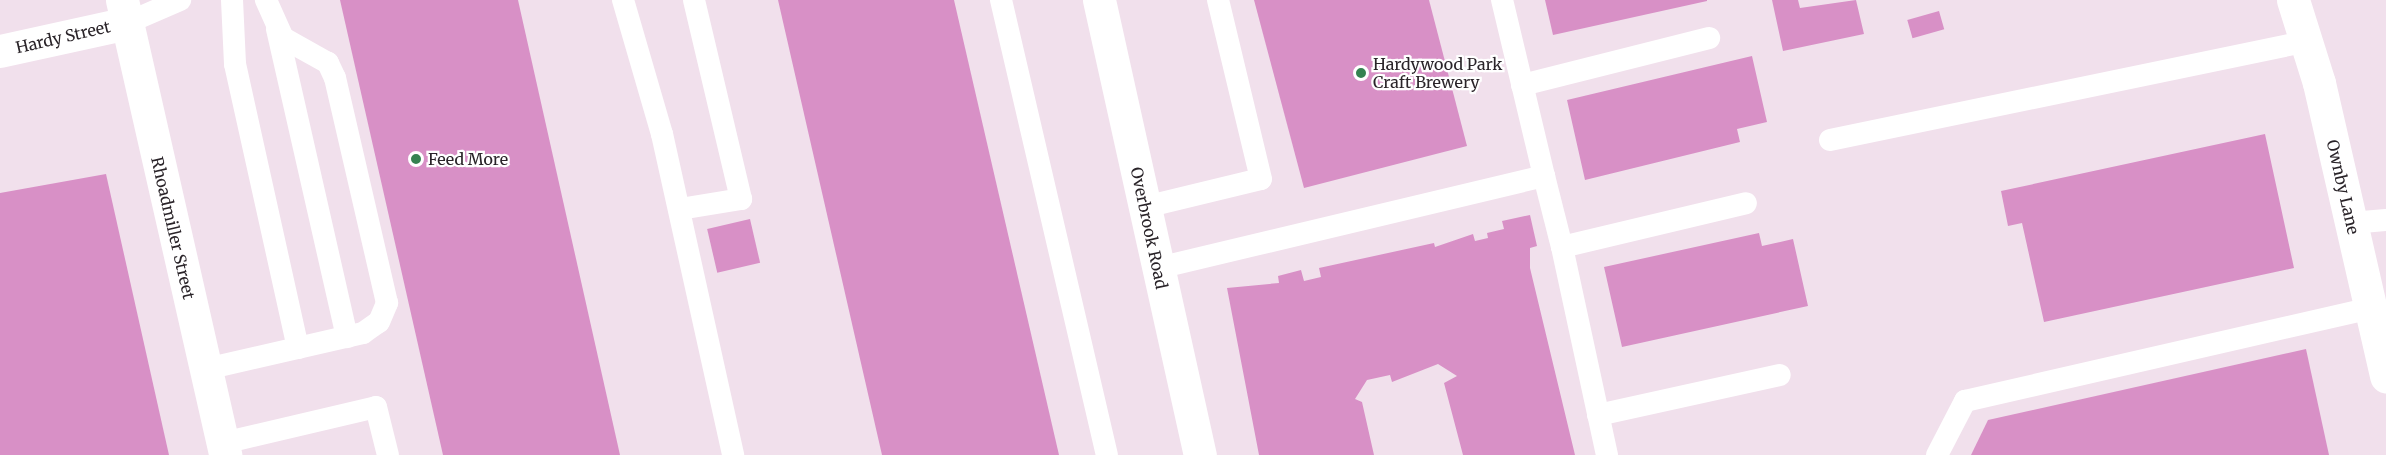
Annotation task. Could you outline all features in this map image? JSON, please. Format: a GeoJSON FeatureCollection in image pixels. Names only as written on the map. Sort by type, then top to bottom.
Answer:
{"type":"FeatureCollection","features":[{"type":"Feature","properties":{"kind":"street","name":"Overbrook Road"},"geometry":{"type":"LineString","coordinates":[[1099,0],[1200,455]]}},
{"type":"Feature","properties":{"kind":"street","name":"Ownby Lane"},"geometry":{"type":"LineString","coordinates":[[2293,0],[2307,41],[2386,376]]}},
{"type":"Feature","properties":{"kind":"street","name":"Hardy Street"},"geometry":{"type":"LineString","coordinates":[[0,51],[124,11]]}},
{"type":"Feature","properties":{"kind":"street","name":"Rhoadmiller Street"},"geometry":{"type":"LineString","coordinates":[[124,11],[224,449]]}},
{"type":"Feature","properties":{"kind":"lane"},"geometry":{"type":"LineString","coordinates":[[124,11],[180,0]]}},
{"type":"Feature","properties":{"kind":"lane"},"geometry":{"type":"LineString","coordinates":[[232,0],[235,64],[298,348]]}},
{"type":"Feature","properties":{"kind":"lane"},"geometry":{"type":"LineString","coordinates":[[266,0],[277,29],[347,337]]}},
{"type":"Feature","properties":{"kind":"lane"},"geometry":{"type":"LineString","coordinates":[[622,0],[680,209],[733,455]]}},
{"type":"Feature","properties":{"kind":"lane"},"geometry":{"type":"LineString","coordinates":[[680,209],[741,199],[694,0]]}},
{"type":"Feature","properties":{"kind":"lane"},"geometry":{"type":"LineString","coordinates":[[1001,0],[1107,455]]}},
{"type":"Feature","properties":{"kind":"lane"},"geometry":{"type":"LineString","coordinates":[[1145,207],[1261,179],[1218,0]]}},
{"type":"Feature","properties":{"kind":"lane"},"geometry":{"type":"LineString","coordinates":[[1502,0],[1562,247],[1607,455]]}},
{"type":"Feature","properties":{"kind":"lane"},"geometry":{"type":"LineString","coordinates":[[206,369],[371,330],[387,303],[335,78],[328,63],[277,29]]}},
{"type":"Feature","properties":{"kind":"lane"},"geometry":{"type":"LineString","coordinates":[[1522,85],[1709,38]]}},
{"type":"Feature","properties":{"kind":"lane"},"geometry":{"type":"LineString","coordinates":[[1830,140],[2307,41]]}},
{"type":"Feature","properties":{"kind":"lane"},"geometry":{"type":"LineString","coordinates":[[1158,268],[1544,176]]}},
{"type":"Feature","properties":{"kind":"lane"},"geometry":{"type":"LineString","coordinates":[[1562,247],[1746,203]]}},
{"type":"Feature","properties":{"kind":"lane"},"geometry":{"type":"LineString","coordinates":[[2351,223],[2386,220]]}},
{"type":"Feature","properties":{"kind":"lane"},"geometry":{"type":"LineString","coordinates":[[1936,455],[1965,401],[2371,308]]}},
{"type":"Feature","properties":{"kind":"lane"},"geometry":{"type":"LineString","coordinates":[[1598,415],[1780,375]]}},
{"type":"Feature","properties":{"kind":"lane"},"geometry":{"type":"LineString","coordinates":[[224,449],[376,407],[388,455]]}},
{"type":"Feature","properties":{"kind":"building"},"geometry":{"type":"Polygon","coordinates":[[[340,0],[518,0],[620,455],[443,455],[340,0]]]}},
{"type":"Feature","properties":{"kind":"building"},"geometry":{"type":"Polygon","coordinates":[[[778,0],[954,0],[1059,455],[882,455],[778,0]]]}},
{"type":"Feature","properties":{"kind":"building","name":"Hardywood Park Craft Brewery"},"geometry":{"type":"Polygon","coordinates":[[[1254,0],[1429,0],[1467,146],[1304,188],[1254,0]]]}},
{"type":"Feature","properties":{"kind":"building"},"geometry":{"type":"Polygon","coordinates":[[[1545,0],[1707,0],[1707,1],[1553,35],[1545,0]]]}},
{"type":"Feature","properties":{"kind":"building"},"geometry":{"type":"Polygon","coordinates":[[[1772,0],[1798,0],[1800,8],[1856,0],[1864,34],[1783,51],[1772,0]]]}},
{"type":"Feature","properties":{"kind":"building"},"geometry":{"type":"Polygon","coordinates":[[[1939,11],[1944,29],[1913,38],[1907,20],[1939,11]]]}},
{"type":"Feature","properties":{"kind":"building"},"geometry":{"type":"Polygon","coordinates":[[[1752,56],[1767,122],[1737,129],[1740,142],[1585,180],[1567,100],[1752,56]]]}},
{"type":"Feature","properties":{"kind":"building"},"geometry":{"type":"Polygon","coordinates":[[[2265,134],[2294,268],[2044,322],[2022,223],[2008,226],[2001,191],[2265,134]]]}},
{"type":"Feature","properties":{"kind":"building"},"geometry":{"type":"Polygon","coordinates":[[[106,174],[169,455],[0,455],[0,193],[106,174]]]}},
{"type":"Feature","properties":{"kind":"building"},"geometry":{"type":"Polygon","coordinates":[[[1530,215],[1537,246],[1530,248],[1530,268],[1575,455],[1463,455],[1444,383],[1457,376],[1438,364],[1392,382],[1390,375],[1367,380],[1355,399],[1362,402],[1374,455],[1259,455],[1227,288],[1279,283],[1278,276],[1301,270],[1304,281],[1321,277],[1319,268],[1434,243],[1435,247],[1473,234],[1475,241],[1488,238],[1487,233],[1504,229],[1502,221],[1530,215]]]}},
{"type":"Feature","properties":{"kind":"building"},"geometry":{"type":"Polygon","coordinates":[[[750,219],[760,263],[717,273],[707,229],[750,219]]]}},
{"type":"Feature","properties":{"kind":"building"},"geometry":{"type":"Polygon","coordinates":[[[1759,233],[1762,246],[1793,239],[1808,306],[1622,347],[1604,267],[1759,233]]]}},
{"type":"Feature","properties":{"kind":"building"},"geometry":{"type":"Polygon","coordinates":[[[2306,349],[2329,455],[1971,455],[1988,420],[2306,349]]]}},
{"type":"Feature","properties":{"kind":"place","name":"Hardywood Park Craft Brewery"},"geometry":{"type":"Point","coordinates":[1361,73]}},
{"type":"Feature","properties":{"kind":"place","name":"Feed More"},"geometry":{"type":"Point","coordinates":[416,159]}}]}
